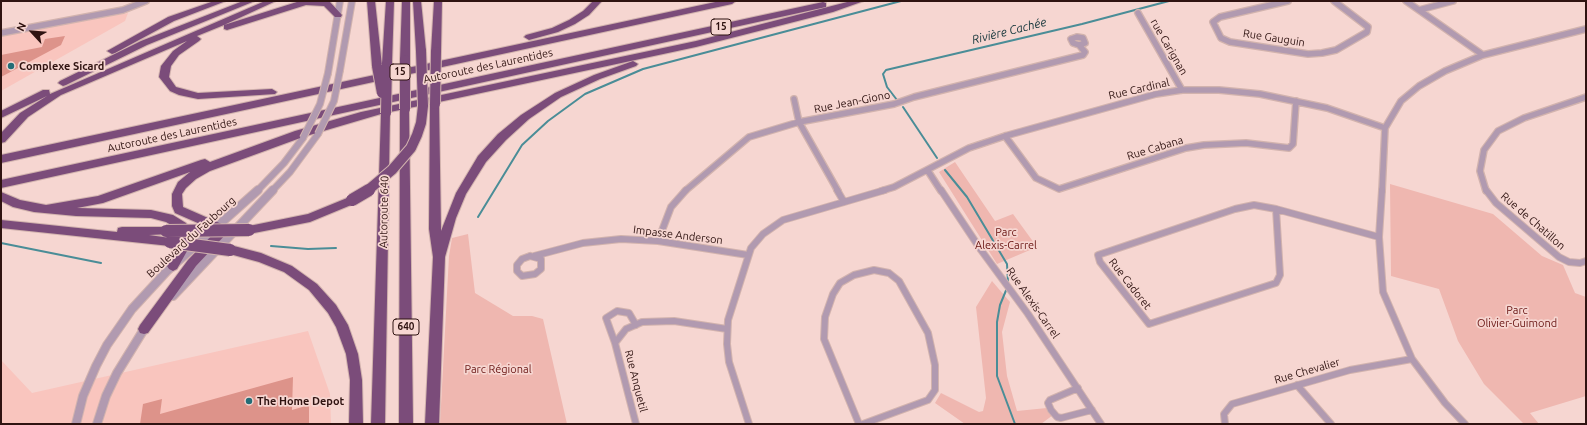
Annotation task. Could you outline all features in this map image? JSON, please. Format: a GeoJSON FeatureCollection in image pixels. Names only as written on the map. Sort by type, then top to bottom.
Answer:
{"type":"FeatureCollection","features":[{"type":"Feature","properties":{"kind":"highway"},"geometry":{"type":"LineString","coordinates":[[45,93],[84,67],[153,28],[179,16],[222,1]]}},
{"type":"Feature","properties":{"kind":"highway"},"geometry":{"type":"LineString","coordinates":[[1,115],[144,43],[251,1]]}},
{"type":"Feature","properties":{"kind":"highway"},"geometry":{"type":"LineString","coordinates":[[1,139],[24,115],[58,93],[272,1]]}},
{"type":"Feature","properties":{"kind":"highway"},"geometry":{"type":"LineString","coordinates":[[371,1],[377,66],[386,113]]}},
{"type":"Feature","properties":{"kind":"highway","name":"Autoroute 640"},"geometry":{"type":"LineString","coordinates":[[378,424],[387,64],[390,1]]}},
{"type":"Feature","properties":{"kind":"highway","name":"Autoroute 640"},"geometry":{"type":"LineString","coordinates":[[406,1],[406,424]]}},
{"type":"Feature","properties":{"kind":"highway"},"geometry":{"type":"LineString","coordinates":[[75,232],[249,230],[281,225],[310,218],[352,200],[373,187],[392,170],[408,151],[417,135],[421,123],[423,106],[417,1]]}},
{"type":"Feature","properties":{"kind":"highway"},"geometry":{"type":"LineString","coordinates":[[432,424],[439,257],[435,229],[435,104],[438,1]]}},
{"type":"Feature","properties":{"kind":"highway"},"geometry":{"type":"LineString","coordinates":[[67,144],[193,110],[542,34],[572,22],[586,13],[598,1]]}},
{"type":"Feature","properties":{"kind":"highway","name":"Autoroute des Laurentides"},"geometry":{"type":"LineString","coordinates":[[1,159],[732,1]]}},
{"type":"Feature","properties":{"kind":"highway","name":"Autoroute des Laurentides"},"geometry":{"type":"LineString","coordinates":[[1,184],[840,1]]}},
{"type":"Feature","properties":{"kind":"highway"},"geometry":{"type":"LineString","coordinates":[[144,329],[192,263],[222,231],[218,227],[183,213],[177,206],[176,198],[179,190],[187,180],[215,164],[318,128],[361,115],[696,44],[817,14],[860,1]]}},
{"type":"Feature","properties":{"kind":"highway"},"geometry":{"type":"LineString","coordinates":[[272,92],[213,96],[190,95],[178,92],[170,87],[165,80],[164,72],[168,63],[176,53],[196,40],[219,30],[307,2],[327,4],[338,15]]}},
{"type":"Feature","properties":{"kind":"highway"},"geometry":{"type":"LineString","coordinates":[[439,257],[453,211],[465,184],[489,151],[517,124],[550,100],[582,84],[620,69],[696,44]]}},
{"type":"Feature","properties":{"kind":"highway"},"geometry":{"type":"LineString","coordinates":[[46,209],[81,204],[114,195],[367,104]]}},
{"type":"Feature","properties":{"kind":"highway"},"geometry":{"type":"LineString","coordinates":[[2,197],[21,206],[76,212],[151,214],[174,220],[185,231],[187,239],[173,266]]}},
{"type":"Feature","properties":{"kind":"highway"},"geometry":{"type":"LineString","coordinates":[[1,224],[230,250],[261,258],[288,269],[313,287],[332,309],[342,325],[352,354],[356,380],[356,424]]}},
{"type":"Feature","properties":{"kind":"street","name":"Boulevard du Faubourg"},"geometry":{"type":"LineString","coordinates":[[76,424],[88,385],[107,345],[140,299],[173,266],[273,176],[303,138],[320,104],[328,73],[340,1]]}},
{"type":"Feature","properties":{"kind":"street"},"geometry":{"type":"LineString","coordinates":[[97,424],[115,377],[144,329],[290,172],[318,134],[334,101],[352,1]]}},
{"type":"Feature","properties":{"kind":"street","name":"Rue Gauguin"},"geometry":{"type":"LineString","coordinates":[[1288,1],[1220,17],[1213,22],[1221,38],[1230,42],[1308,54],[1322,54],[1336,50],[1367,32],[1368,27],[1334,1]]}},
{"type":"Feature","properties":{"kind":"street"},"geometry":{"type":"LineString","coordinates":[[1406,1],[1483,55]]}},
{"type":"Feature","properties":{"kind":"street"},"geometry":{"type":"LineString","coordinates":[[1418,10],[1453,1]]}},
{"type":"Feature","properties":{"kind":"street"},"geometry":{"type":"LineString","coordinates":[[1,33],[123,10],[144,2]]}},
{"type":"Feature","properties":{"kind":"street","name":"rue Carignan"},"geometry":{"type":"LineString","coordinates":[[1138,13],[1182,90]]}},
{"type":"Feature","properties":{"kind":"street"},"geometry":{"type":"LineString","coordinates":[[1465,424],[1445,403],[1412,359],[1384,292],[1379,237],[1385,128],[1401,101],[1419,86],[1444,71],[1483,55],[1586,29]]}},
{"type":"Feature","properties":{"kind":"street","name":"Rue Jean-Giono"},"geometry":{"type":"LineString","coordinates":[[658,241],[671,207],[687,188],[749,137],[799,122],[894,104],[914,97],[1083,55],[1085,52],[1079,45]]}},
{"type":"Feature","properties":{"kind":"street","name":"Rue Cardinal"},"geometry":{"type":"LineString","coordinates":[[749,424],[730,368],[727,350],[727,329],[732,306],[748,255],[759,238],[778,223],[894,187],[928,171],[970,148],[1005,136],[1148,96],[1182,90],[1218,90],[1260,94],[1327,108],[1385,128]]}},
{"type":"Feature","properties":{"kind":"street","name":"Rue de Chatillon"},"geometry":{"type":"LineString","coordinates":[[1586,97],[1524,118],[1498,131],[1484,150],[1480,171],[1486,191],[1496,204],[1558,257],[1569,262],[1580,263],[1586,260]]}},
{"type":"Feature","properties":{"kind":"street"},"geometry":{"type":"LineString","coordinates":[[794,99],[799,122],[844,202]]}},
{"type":"Feature","properties":{"kind":"street","name":"Rue Cabana"},"geometry":{"type":"LineString","coordinates":[[1005,136],[1036,178],[1058,189],[1186,148],[1204,145],[1246,143],[1289,148],[1293,144],[1296,101]]}},
{"type":"Feature","properties":{"kind":"street","name":"Rue Alexis-Carrel"},"geometry":{"type":"LineString","coordinates":[[928,171],[1078,388],[1101,424]]}},
{"type":"Feature","properties":{"kind":"street","name":"Rue Cadoret"},"geometry":{"type":"LineString","coordinates":[[1276,208],[1280,275],[1276,283],[1149,324],[1100,262],[1098,255],[1235,209],[1254,205],[1276,208],[1379,237]]}},
{"type":"Feature","properties":{"kind":"street","name":"Impasse Anderson"},"geometry":{"type":"LineString","coordinates":[[534,256],[583,243],[621,239],[658,241],[748,255]]}},
{"type":"Feature","properties":{"kind":"street"},"geometry":{"type":"LineString","coordinates":[[860,424],[824,339],[825,317],[833,294],[840,283],[854,275],[874,270],[889,273],[899,280],[928,333],[935,365],[935,390],[928,400],[863,424]]}},
{"type":"Feature","properties":{"kind":"street","name":"Rue Anquetil"},"geometry":{"type":"LineString","coordinates":[[636,325],[629,314],[617,311],[606,318],[615,343],[636,424]]}},
{"type":"Feature","properties":{"kind":"street","name":"Rue Anquetil"},"geometry":{"type":"LineString","coordinates":[[615,343],[626,329],[642,322],[674,321],[727,329]]}},
{"type":"Feature","properties":{"kind":"street","name":"Rue Chevalier"},"geometry":{"type":"LineString","coordinates":[[1225,424],[1224,414],[1232,404],[1350,370],[1412,359]]}},
{"type":"Feature","properties":{"kind":"street"},"geometry":{"type":"LineString","coordinates":[[1297,385],[1331,424]]}},
{"type":"Feature","properties":{"kind":"street"},"geometry":{"type":"LineString","coordinates":[[1078,388],[1050,400],[1048,403],[1054,414],[1061,418],[1092,410]]}},
{"type":"Feature","properties":{"kind":"shaded area"},"geometry":{"type":"Polygon","coordinates":[[[128,13],[125,21],[1,91],[1,36],[128,13]]]}},
{"type":"Feature","properties":{"kind":"shaded area"},"geometry":{"type":"Polygon","coordinates":[[[308,331],[330,394],[331,424],[1,424],[1,360],[32,393],[308,331]]]}},
{"type":"Feature","properties":{"kind":"green space","name":"Parc Alexis-Carrel"},"geometry":{"type":"Polygon","coordinates":[[[955,162],[995,221],[1013,214],[1037,247],[997,264],[939,172],[955,162]]]}},
{"type":"Feature","properties":{"kind":"green space","name":"Parc Olivier-Guimond"},"geometry":{"type":"Polygon","coordinates":[[[1390,184],[1493,214],[1542,256],[1563,265],[1575,293],[1586,297],[1586,396],[1530,413],[1539,424],[1524,424],[1484,384],[1458,341],[1439,289],[1391,276],[1390,184]]]}},
{"type":"Feature","properties":{"kind":"green space","name":"Parc Régional"},"geometry":{"type":"Polygon","coordinates":[[[468,234],[475,293],[513,316],[532,316],[543,319],[567,424],[440,424],[449,256],[452,238],[468,234]]]}},
{"type":"Feature","properties":{"kind":"green space"},"geometry":{"type":"Polygon","coordinates":[[[992,281],[1010,302],[1002,332],[1007,376],[1017,411],[1047,408],[1053,415],[1041,424],[965,424],[935,403],[941,393],[979,412],[983,411],[986,398],[976,307],[992,281]]]}},
{"type":"Feature","properties":{"kind":"building","name":"Complexe Sicard"},"geometry":{"type":"Polygon","coordinates":[[[65,36],[61,45],[1,77],[1,55],[42,47],[45,39],[65,36]]]}},
{"type":"Feature","properties":{"kind":"building","name":"The Home Depot"},"geometry":{"type":"Polygon","coordinates":[[[293,377],[292,410],[309,405],[309,424],[140,424],[143,404],[162,399],[160,414],[293,377]]]}},
{"type":"Feature","properties":{"kind":"waterway"},"geometry":{"type":"LineString","coordinates":[[478,217],[522,145],[548,121],[585,94],[643,69],[901,1]]}},
{"type":"Feature","properties":{"kind":"waterway","name":"Rivière Cachée"},"geometry":{"type":"LineString","coordinates":[[897,100],[887,87],[883,74],[886,70],[1082,24],[1169,1]]}},
{"type":"Feature","properties":{"kind":"waterway","name":"Rivière Cachée"},"geometry":{"type":"LineString","coordinates":[[903,107],[937,158]]}},
{"type":"Feature","properties":{"kind":"waterway","name":"Rivière Cachée"},"geometry":{"type":"LineString","coordinates":[[945,170],[967,197],[1007,264],[1008,282]]}},
{"type":"Feature","properties":{"kind":"waterway"},"geometry":{"type":"LineString","coordinates":[[1,243],[101,263]]}},
{"type":"Feature","properties":{"kind":"waterway"},"geometry":{"type":"LineString","coordinates":[[271,246],[308,249],[336,248]]}},
{"type":"Feature","properties":{"kind":"waterway","name":"Rivière Cachée"},"geometry":{"type":"LineString","coordinates":[[1007,288],[1000,305],[997,322],[997,376],[1015,424]]}},
{"type":"Feature","properties":{"kind":"place","name":"Complexe Sicard"},"geometry":{"type":"Point","coordinates":[11,66]}},
{"type":"Feature","properties":{"kind":"place","name":"The Home Depot"},"geometry":{"type":"Point","coordinates":[249,401]}}]}
